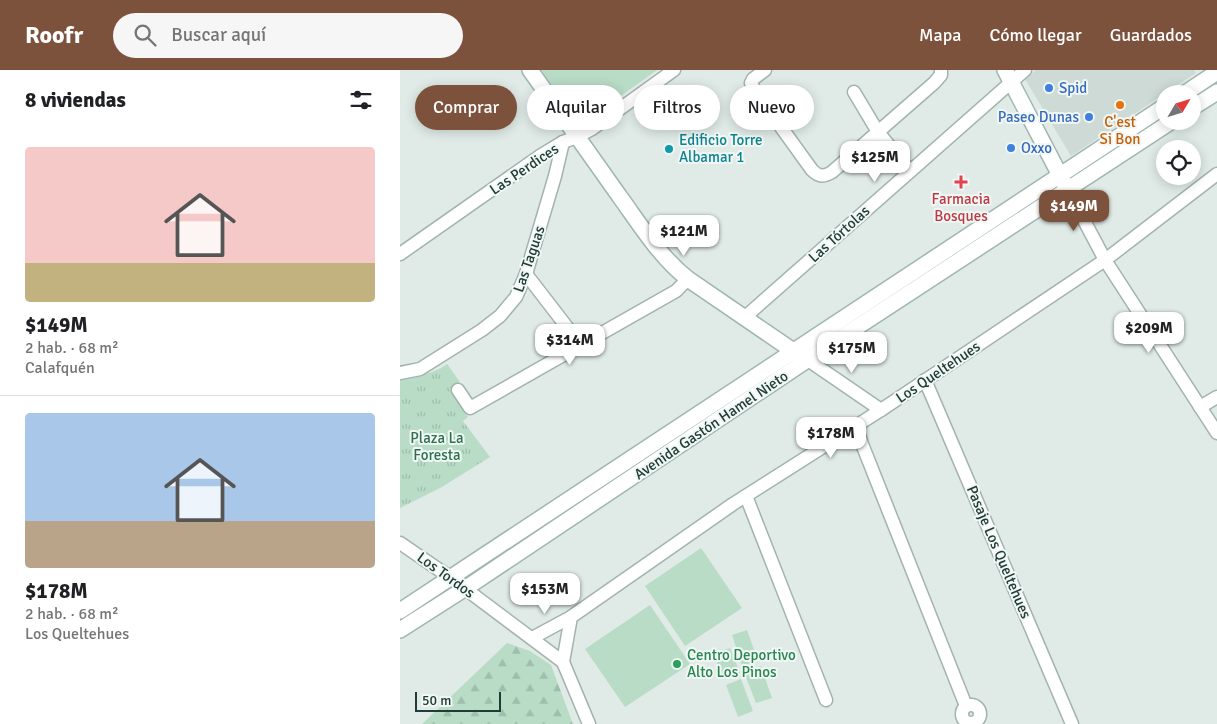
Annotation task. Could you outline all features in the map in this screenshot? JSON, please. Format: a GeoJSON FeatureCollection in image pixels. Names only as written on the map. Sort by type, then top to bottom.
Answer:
{"type":"FeatureCollection","features":[{"type":"Feature","properties":{"kind":"main road"},"geometry":{"type":"LineString","coordinates":[[530,70],[570,140],[664,257],[688,280],[808,360]]}},
{"type":"Feature","properties":{"kind":"main road"},"geometry":{"type":"LineString","coordinates":[[1198,85],[1217,72]]}},
{"type":"Feature","properties":{"kind":"main road"},"geometry":{"type":"LineString","coordinates":[[1008,76],[1068,190]]}},
{"type":"Feature","properties":{"kind":"main road"},"geometry":{"type":"LineString","coordinates":[[1201,102],[1217,92]]}},
{"type":"Feature","properties":{"kind":"main road","name":"Avenida Gastón Hamel Nieto"},"geometry":{"type":"LineString","coordinates":[[400,611],[1156,112]]}},
{"type":"Feature","properties":{"kind":"main road","name":"Avenida Gastón Hamel Nieto"},"geometry":{"type":"LineString","coordinates":[[400,630],[465,589],[808,360],[1158,130]]}},
{"type":"Feature","properties":{"kind":"street","name":"Las Perdices"},"geometry":{"type":"LineString","coordinates":[[400,254],[535,160],[592,128],[674,70]]}},
{"type":"Feature","properties":{"kind":"street"},"geometry":{"type":"LineString","coordinates":[[765,70],[753,79],[754,91],[816,174],[821,176],[826,176],[832,172],[878,132],[938,79],[941,70]]}},
{"type":"Feature","properties":{"kind":"street","name":"Las Tórtolas"},"geometry":{"type":"LineString","coordinates":[[744,318],[910,171],[1008,76],[1025,70]]}},
{"type":"Feature","properties":{"kind":"street"},"geometry":{"type":"LineString","coordinates":[[854,92],[878,132],[910,171]]}},
{"type":"Feature","properties":{"kind":"street","name":"Las Taguas"},"geometry":{"type":"LineString","coordinates":[[400,373],[420,369],[492,324],[508,308],[516,297],[526,274],[552,184],[570,140]]}},
{"type":"Feature","properties":{"kind":"street","name":"Los Queltehues"},"geometry":{"type":"LineString","coordinates":[[532,638],[571,617],[733,504],[881,410],[1104,260],[1217,174]]}},
{"type":"Feature","properties":{"kind":"street"},"geometry":{"type":"LineString","coordinates":[[1068,190],[1104,260],[1217,433]]}},
{"type":"Feature","properties":{"kind":"street"},"geometry":{"type":"LineString","coordinates":[[526,274],[570,331],[578,346]]}},
{"type":"Feature","properties":{"kind":"street"},"geometry":{"type":"LineString","coordinates":[[458,390],[470,408],[676,292],[688,280]]}},
{"type":"Feature","properties":{"kind":"street"},"geometry":{"type":"LineString","coordinates":[[808,360],[881,410]]}},
{"type":"Feature","properties":{"kind":"street","name":"Pasaje Los Queltehues"},"geometry":{"type":"LineString","coordinates":[[925,380],[1072,724]]}},
{"type":"Feature","properties":{"kind":"street"},"geometry":{"type":"LineString","coordinates":[[1200,407],[1217,397]]}},
{"type":"Feature","properties":{"kind":"street"},"geometry":{"type":"LineString","coordinates":[[856,426],[966,706]]}},
{"type":"Feature","properties":{"kind":"street"},"geometry":{"type":"LineString","coordinates":[[746,496],[826,700]]}},
{"type":"Feature","properties":{"kind":"street","name":"Los Tordos"},"geometry":{"type":"LineString","coordinates":[[400,543],[451,578],[563,662]]}},
{"type":"Feature","properties":{"kind":"street"},"geometry":{"type":"LineString","coordinates":[[571,617],[563,662],[589,724]]}},
{"type":"Feature","properties":{"kind":"shaded area","name":"Paseo Dunas"},"geometry":{"type":"Polygon","coordinates":[[[1036,70],[1194,70],[1196,73],[1178,85],[1156,85],[1156,100],[1071,156],[1025,79],[1036,70]]]}},
{"type":"Feature","properties":{"kind":"green space"},"geometry":{"type":"Polygon","coordinates":[[[541,70],[657,70],[624,94],[624,85],[551,85],[541,70]]]}},
{"type":"Feature","properties":{"kind":"green space","name":"Plaza La Foresta"},"geometry":{"type":"Polygon","coordinates":[[[447,364],[460,382],[450,389],[468,417],[463,421],[490,457],[442,487],[400,508],[400,380],[419,376],[447,364]]]}},
{"type":"Feature","properties":{"kind":"green space"},"geometry":{"type":"Polygon","coordinates":[[[701,548],[742,608],[685,646],[645,586],[701,548]]]}},
{"type":"Feature","properties":{"kind":"green space"},"geometry":{"type":"Polygon","coordinates":[[[650,605],[690,664],[625,707],[585,649],[650,605]]]}},
{"type":"Feature","properties":{"kind":"green space"},"geometry":{"type":"Polygon","coordinates":[[[747,630],[758,661],[742,666],[732,635],[747,630]]]}},
{"type":"Feature","properties":{"kind":"green space"},"geometry":{"type":"Polygon","coordinates":[[[507,643],[530,651],[551,665],[573,724],[422,724],[507,643]]]}},
{"type":"Feature","properties":{"kind":"green space"},"geometry":{"type":"Polygon","coordinates":[[[730,648],[740,673],[723,679],[714,654],[730,648]]]}},
{"type":"Feature","properties":{"kind":"green space"},"geometry":{"type":"Polygon","coordinates":[[[761,666],[772,698],[756,703],[744,672],[761,666]]]}},
{"type":"Feature","properties":{"kind":"green space"},"geometry":{"type":"Polygon","coordinates":[[[741,679],[753,711],[738,717],[726,685],[741,679]]]}},
{"type":"Feature","properties":{"kind":"place","name":"Spid"},"geometry":{"type":"Point","coordinates":[1049,88]}},
{"type":"Feature","properties":{"kind":"place","name":"C'est Si Bon"},"geometry":{"type":"Point","coordinates":[1120,105]}},
{"type":"Feature","properties":{"kind":"place","name":"Paseo Dunas"},"geometry":{"type":"Point","coordinates":[1089,117]}},
{"type":"Feature","properties":{"kind":"place","name":"Oxxo"},"geometry":{"type":"Point","coordinates":[1011,148]}},
{"type":"Feature","properties":{"kind":"place","name":"Edificio Torre Albamar 1"},"geometry":{"type":"Point","coordinates":[669,149]}},
{"type":"Feature","properties":{"kind":"place","name":"Farmacia Bosques"},"geometry":{"type":"Point","coordinates":[961,182]}},
{"type":"Feature","properties":{"kind":"place","name":"Centro Deportivo Alto Los Pinos"},"geometry":{"type":"Point","coordinates":[677,664]}}]}
